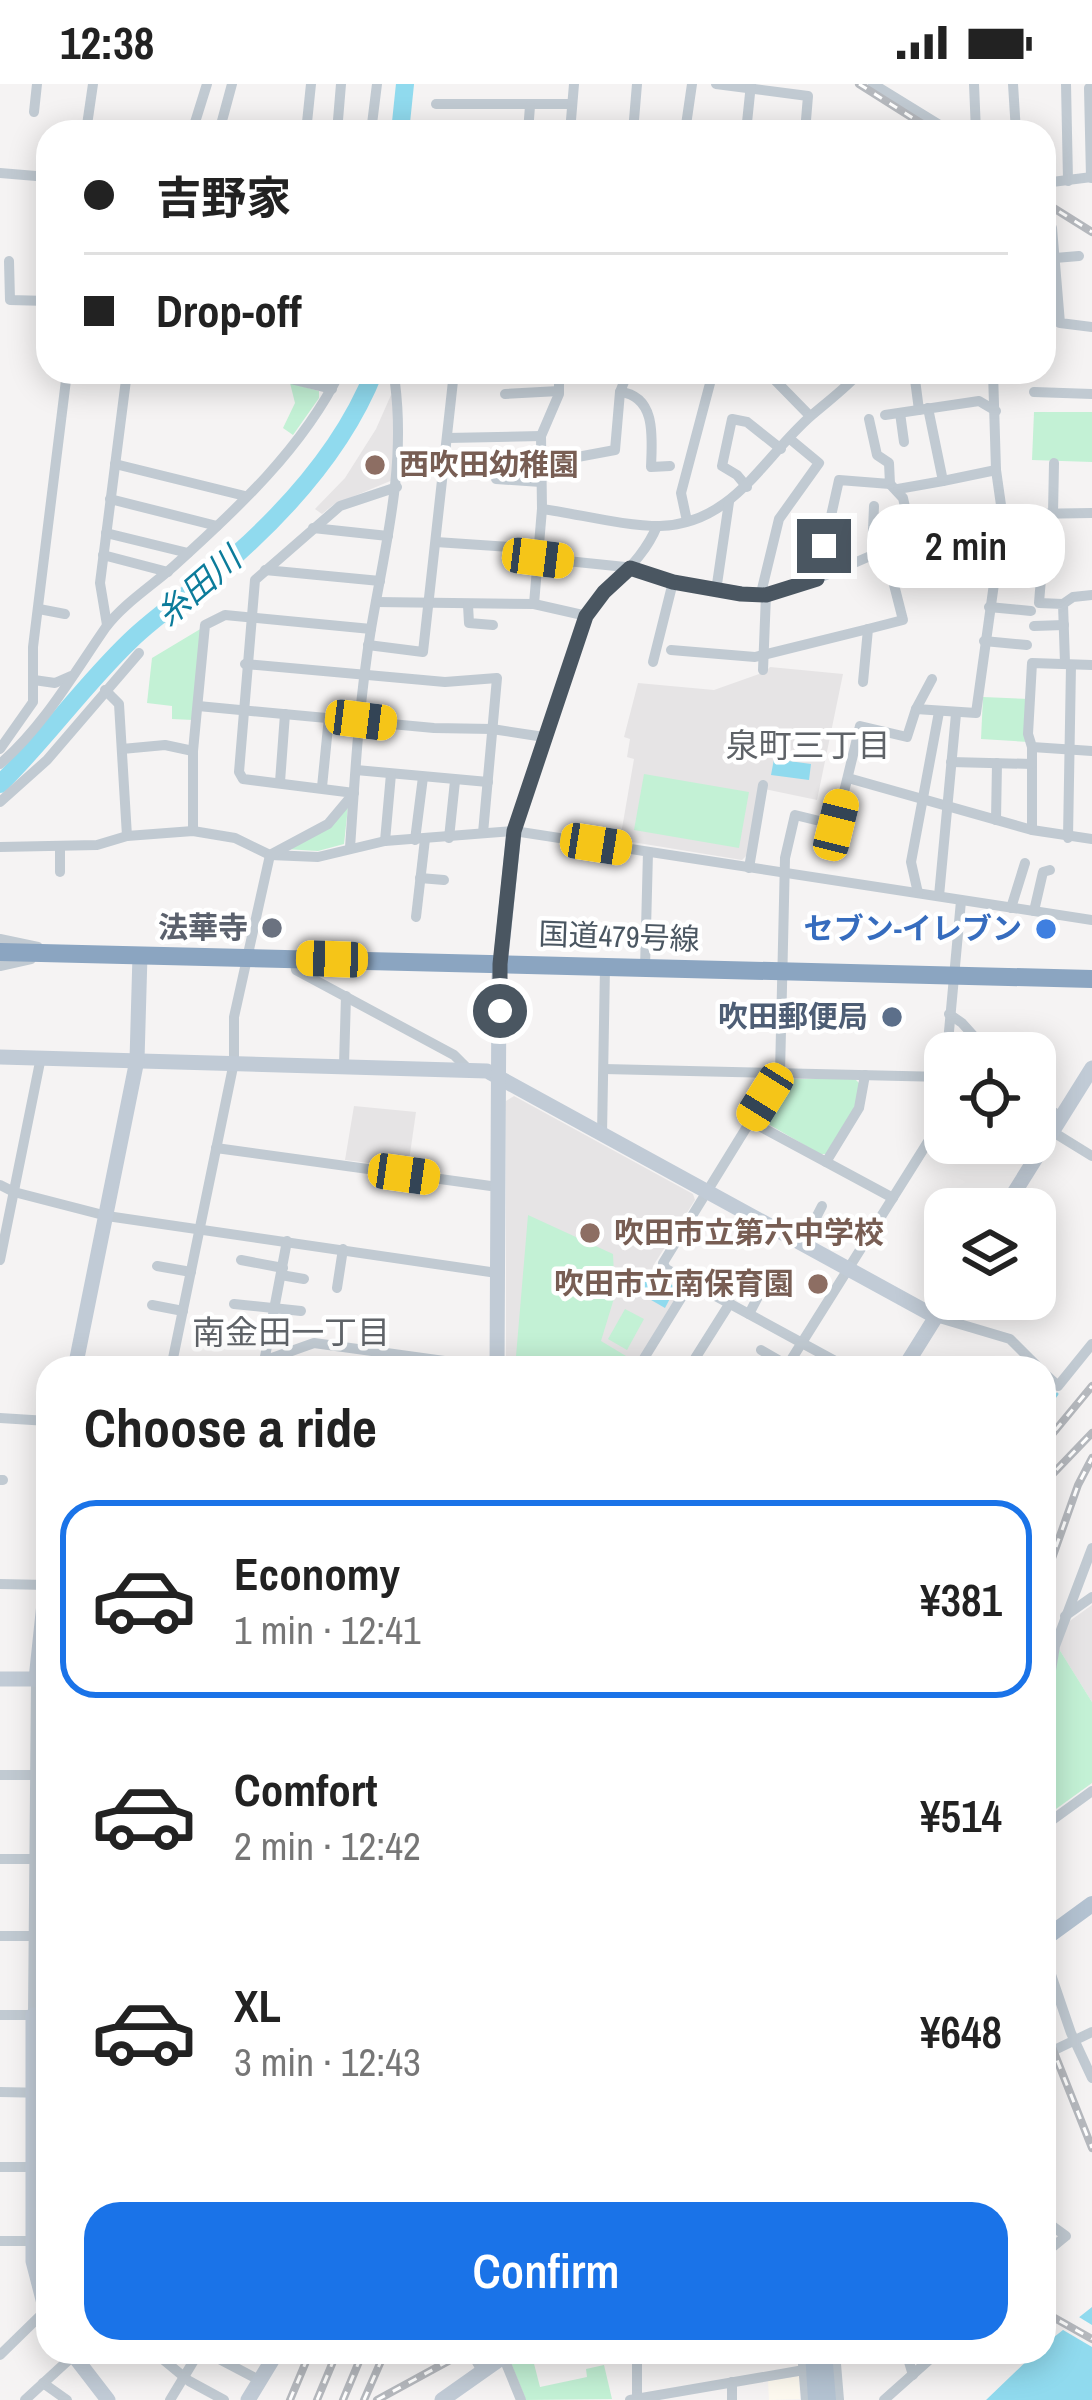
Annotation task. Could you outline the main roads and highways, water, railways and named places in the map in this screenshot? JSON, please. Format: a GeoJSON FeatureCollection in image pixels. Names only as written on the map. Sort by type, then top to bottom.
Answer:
{"type":"FeatureCollection","features":[{"type":"Feature","properties":{"kind":"highway","name":"国道479号線"},"geometry":{"type":"LineString","coordinates":[[0,952],[1092,979]]}},
{"type":"Feature","properties":{"kind":"main road"},"geometry":{"type":"LineString","coordinates":[[1056,1931],[1092,1904]]}},
{"type":"Feature","properties":{"kind":"main road"},"geometry":{"type":"LineString","coordinates":[[814,2364],[816,2400]]}},
{"type":"Feature","properties":{"kind":"main road"},"geometry":{"type":"LineString","coordinates":[[825,2364],[828,2400]]}},
{"type":"Feature","properties":{"kind":"water"},"geometry":{"type":"Polygon","coordinates":[[[774,759],[811,764],[809,780],[771,775],[774,759]]]}},
{"type":"Feature","properties":{"kind":"water"},"geometry":{"type":"Polygon","coordinates":[[[643,1269],[676,1287],[665,1308],[632,1289],[643,1269]]]}},
{"type":"Feature","properties":{"kind":"water"},"geometry":{"type":"Polygon","coordinates":[[[1092,2307],[1092,2400],[986,2400],[1024,2364],[1056,2364],[1056,2336],[1092,2307]]]}},
{"type":"Feature","properties":{"kind":"waterway","name":"糸田川"},"geometry":{"type":"LineString","coordinates":[[401,120],[405,84]]}},
{"type":"Feature","properties":{"kind":"waterway","name":"糸田川"},"geometry":{"type":"LineString","coordinates":[[0,784],[130,641],[279,514],[333,447],[368,384]]}},
{"type":"Feature","properties":{"kind":"railway"},"geometry":{"type":"LineString","coordinates":[[859,84],[916,120]]}},
{"type":"Feature","properties":{"kind":"railway"},"geometry":{"type":"LineString","coordinates":[[1056,210],[1092,232]]}},
{"type":"Feature","properties":{"kind":"railway"},"geometry":{"type":"LineString","coordinates":[[1056,1430],[1092,1386]]}},
{"type":"Feature","properties":{"kind":"railway"},"geometry":{"type":"LineString","coordinates":[[1056,1470],[1092,1433]]}},
{"type":"Feature","properties":{"kind":"railway"},"geometry":{"type":"LineString","coordinates":[[1056,1547],[1092,1458]]}},
{"type":"Feature","properties":{"kind":"railway"},"geometry":{"type":"LineString","coordinates":[[1056,2057],[1092,2148]]}},
{"type":"Feature","properties":{"kind":"railway"},"geometry":{"type":"LineString","coordinates":[[1056,2319],[1092,2339]]}},
{"type":"Feature","properties":{"kind":"railway"},"geometry":{"type":"LineString","coordinates":[[290,2400],[305,2364]]}},
{"type":"Feature","properties":{"kind":"railway"},"geometry":{"type":"LineString","coordinates":[[317,2400],[332,2364]]}},
{"type":"Feature","properties":{"kind":"railway"},"geometry":{"type":"LineString","coordinates":[[343,2400],[358,2364]]}},
{"type":"Feature","properties":{"kind":"railway"},"geometry":{"type":"LineString","coordinates":[[364,2400],[380,2364]]}},
{"type":"Feature","properties":{"kind":"railway"},"geometry":{"type":"LineString","coordinates":[[377,2400],[443,2364]]}},
{"type":"Feature","properties":{"kind":"place","name":"西吹田幼稚園"},"geometry":{"type":"Point","coordinates":[375,465]}},
{"type":"Feature","properties":{"kind":"place","name":"法華寺"},"geometry":{"type":"Point","coordinates":[272,928]}},
{"type":"Feature","properties":{"kind":"place","name":"セブン-イレブン"},"geometry":{"type":"Point","coordinates":[1046,929]}},
{"type":"Feature","properties":{"kind":"place","name":"吹田郵便局"},"geometry":{"type":"Point","coordinates":[892,1017]}},
{"type":"Feature","properties":{"kind":"place","name":"吹田市立第六中学校"},"geometry":{"type":"Point","coordinates":[590,1233]}},
{"type":"Feature","properties":{"kind":"place","name":"吹田市立南保育園"},"geometry":{"type":"Point","coordinates":[818,1284]}},
{"type":"Feature","properties":{"kind":"district","name":"泉町三丁目"},"geometry":{"type":"Point","coordinates":[808,745]}},
{"type":"Feature","properties":{"kind":"district","name":"南金田一丁目"},"geometry":{"type":"Point","coordinates":[291,1332]}}]}
